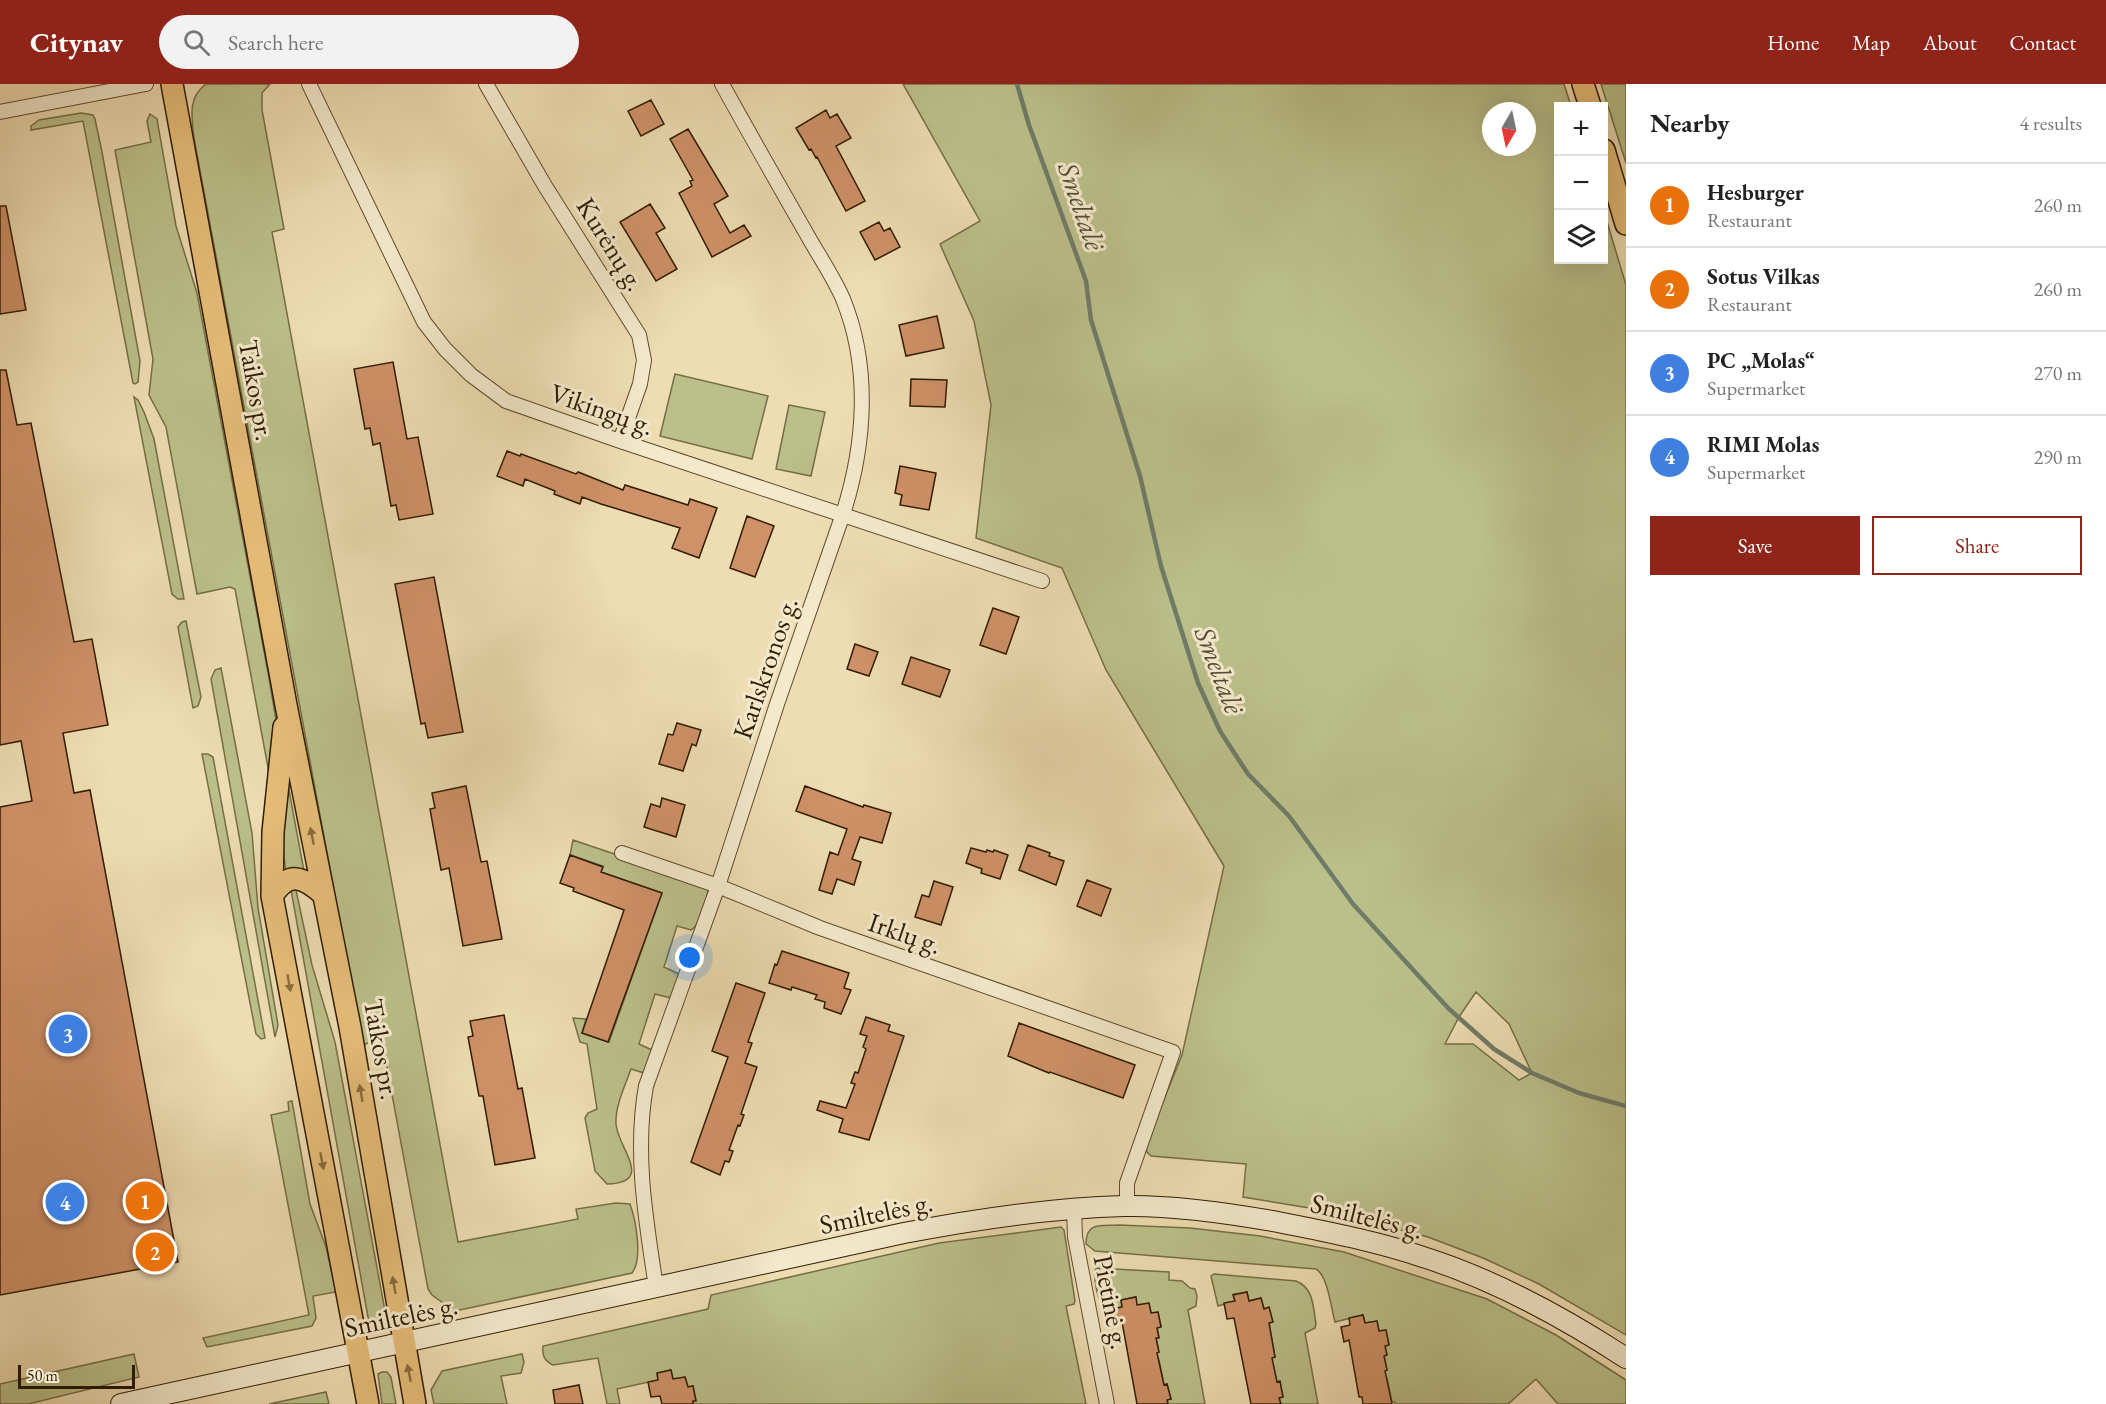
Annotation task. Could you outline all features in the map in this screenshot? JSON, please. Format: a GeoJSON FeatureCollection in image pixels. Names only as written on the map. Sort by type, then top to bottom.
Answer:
{"type":"FeatureCollection","features":[{"type":"Feature","properties":{"kind":"main road","name":"Taikos pr."},"geometry":{"type":"LineString","coordinates":[[172,84],[286,705],[350,1027],[415,1404]]}},
{"type":"Feature","properties":{"kind":"main road"},"geometry":{"type":"LineString","coordinates":[[1583,84],[1589,102]]}},
{"type":"Feature","properties":{"kind":"main road"},"geometry":{"type":"LineString","coordinates":[[1606,156],[1626,224]]}},
{"type":"Feature","properties":{"kind":"main road","name":"Taikos pr."},"geometry":{"type":"LineString","coordinates":[[286,705],[273,832],[272,896],[368,1404]]}},
{"type":"Feature","properties":{"kind":"main road"},"geometry":{"type":"LineString","coordinates":[[272,896],[285,881],[293,878],[307,881],[323,894]]}},
{"type":"Feature","properties":{"kind":"street"},"geometry":{"type":"LineString","coordinates":[[0,112],[146,84]]}},
{"type":"Feature","properties":{"kind":"street","name":"Vikingų g."},"geometry":{"type":"LineString","coordinates":[[309,84],[424,322],[445,349],[471,375],[506,401],[1042,581]]}},
{"type":"Feature","properties":{"kind":"street","name":"Kurėnų g."},"geometry":{"type":"LineString","coordinates":[[486,84],[545,186],[639,335],[644,360],[640,384],[620,441]]}},
{"type":"Feature","properties":{"kind":"street","name":"Karlskronos g."},"geometry":{"type":"LineString","coordinates":[[656,1287],[640,1165],[641,1112],[645,1086],[718,886],[777,704],[843,514],[859,451],[861,424],[861,384],[856,345],[843,299],[722,84]]}},
{"type":"Feature","properties":{"kind":"street","name":"Irklų g."},"geometry":{"type":"LineString","coordinates":[[622,853],[718,886],[820,928],[1173,1052],[1127,1183],[1127,1206]]}},
{"type":"Feature","properties":{"kind":"street","name":"Smiltelės g."},"geometry":{"type":"LineString","coordinates":[[122,1404],[970,1221],[1074,1208],[1127,1206],[1211,1212],[1260,1219],[1375,1243],[1425,1257],[1481,1278],[1535,1304],[1626,1358]]}},
{"type":"Feature","properties":{"kind":"street","name":"Pietinė g."},"geometry":{"type":"LineString","coordinates":[[1074,1208],[1075,1237],[1107,1404]]}},
{"type":"Feature","properties":{"kind":"green space"},"geometry":{"type":"Polygon","coordinates":[[[206,84],[270,84],[262,93],[262,110],[284,229],[272,232],[458,1242],[578,1219],[576,1209],[616,1203],[630,1204],[638,1249],[632,1273],[441,1314],[443,1303],[428,1289],[379,1024],[371,1041],[363,1046],[194,138],[193,102],[206,84]]]}},
{"type":"Feature","properties":{"kind":"green space"},"geometry":{"type":"Polygon","coordinates":[[[903,84],[1564,84],[1570,102],[1554,102],[1554,264],[1608,264],[1608,225],[1626,285],[1626,1335],[1539,1284],[1483,1258],[1428,1237],[1321,1210],[1243,1197],[1246,1164],[1151,1156],[1147,1152],[1145,1146],[1182,1055],[1224,866],[1106,670],[1062,568],[976,538],[991,405],[974,321],[940,244],[980,221],[903,84]],[[1476,992],[1459,1017],[1445,1044],[1473,1044],[1519,1080],[1532,1073],[1509,1024],[1476,992]]]}},
{"type":"Feature","properties":{"kind":"green space"},"geometry":{"type":"Polygon","coordinates":[[[1601,84],[1626,84],[1626,163],[1608,102],[1601,84]]]}},
{"type":"Feature","properties":{"kind":"green space"},"geometry":{"type":"Polygon","coordinates":[[[81,113],[93,115],[102,152],[140,361],[138,382],[135,384],[83,121],[31,130],[31,126],[39,120],[81,113]]]}},
{"type":"Feature","properties":{"kind":"green space"},"geometry":{"type":"Polygon","coordinates":[[[150,114],[157,119],[176,226],[197,293],[269,678],[278,732],[271,784],[235,589],[230,587],[197,594],[166,427],[149,395],[153,359],[115,150],[151,142],[147,121],[150,114]]]}},
{"type":"Feature","properties":{"kind":"green space"},"geometry":{"type":"Polygon","coordinates":[[[675,374],[768,396],[752,459],[660,436],[675,374]]]}},
{"type":"Feature","properties":{"kind":"green space"},"geometry":{"type":"Polygon","coordinates":[[[134,397],[144,412],[154,439],[184,599],[178,599],[172,594],[134,397]]]}},
{"type":"Feature","properties":{"kind":"green space"},"geometry":{"type":"Polygon","coordinates":[[[789,405],[825,412],[811,476],[776,469],[789,405]]]}},
{"type":"Feature","properties":{"kind":"green space"},"geometry":{"type":"Polygon","coordinates":[[[186,621],[201,697],[198,706],[193,708],[178,627],[186,621]]]}},
{"type":"Feature","properties":{"kind":"green space"},"geometry":{"type":"Polygon","coordinates":[[[221,668],[252,833],[258,908],[278,1025],[275,1037],[211,679],[215,670],[221,668]]]}},
{"type":"Feature","properties":{"kind":"green space"},"geometry":{"type":"Polygon","coordinates":[[[202,754],[213,757],[265,1038],[261,1039],[256,1034],[202,754]]]}},
{"type":"Feature","properties":{"kind":"green space"},"geometry":{"type":"Polygon","coordinates":[[[288,785],[304,871],[286,872],[281,835],[288,785]]]}},
{"type":"Feature","properties":{"kind":"green space"},"geometry":{"type":"Polygon","coordinates":[[[573,840],[703,884],[708,890],[703,912],[695,927],[691,930],[677,926],[664,967],[679,974],[671,998],[655,994],[639,1044],[652,1050],[644,1073],[631,1069],[619,1103],[616,1124],[632,1171],[629,1177],[621,1182],[607,1184],[595,1171],[585,1118],[588,1113],[597,1109],[587,1044],[580,1042],[573,1018],[586,1019],[582,1033],[609,1042],[662,893],[601,872],[603,866],[570,855],[573,840]]]}},
{"type":"Feature","properties":{"kind":"green space"},"geometry":{"type":"Polygon","coordinates":[[[292,886],[296,890],[312,965],[335,1042],[386,1316],[385,1320],[377,1326],[372,1324],[368,1317],[292,886]]]}},
{"type":"Feature","properties":{"kind":"green space"},"geometry":{"type":"Polygon","coordinates":[[[292,1101],[310,1204],[326,1247],[336,1292],[313,1296],[316,1318],[312,1326],[207,1347],[203,1338],[309,1315],[271,1115],[289,1111],[288,1102],[292,1101]]]}},
{"type":"Feature","properties":{"kind":"green space"},"geometry":{"type":"Polygon","coordinates":[[[1101,1225],[1190,1228],[1260,1236],[1344,1252],[1487,1299],[1556,1335],[1626,1380],[1626,1404],[1558,1404],[1536,1379],[1508,1404],[1395,1404],[1392,1402],[1387,1378],[1382,1371],[1387,1370],[1384,1356],[1387,1355],[1385,1346],[1389,1344],[1386,1330],[1379,1331],[1377,1321],[1365,1323],[1363,1315],[1335,1322],[1326,1285],[1316,1269],[1095,1251],[1086,1244],[1092,1228],[1101,1225]]]}},
{"type":"Feature","properties":{"kind":"green space"},"geometry":{"type":"Polygon","coordinates":[[[1061,1227],[1064,1230],[1075,1301],[1074,1304],[1066,1306],[1086,1404],[693,1404],[696,1400],[693,1386],[688,1387],[685,1377],[673,1379],[671,1370],[657,1373],[658,1380],[617,1389],[620,1404],[607,1404],[598,1358],[553,1365],[543,1355],[543,1346],[708,1309],[711,1295],[939,1243],[1061,1227]]]}},
{"type":"Feature","properties":{"kind":"green space"},"geometry":{"type":"Polygon","coordinates":[[[1096,1268],[1169,1272],[1169,1280],[1182,1281],[1195,1289],[1196,1306],[1188,1310],[1205,1404],[1168,1404],[1167,1400],[1171,1399],[1167,1384],[1164,1385],[1159,1360],[1155,1353],[1159,1352],[1156,1338],[1159,1337],[1157,1328],[1161,1326],[1158,1312],[1151,1313],[1149,1303],[1137,1305],[1135,1297],[1121,1300],[1122,1307],[1106,1307],[1096,1287],[1094,1274],[1096,1268]]]}},
{"type":"Feature","properties":{"kind":"green space"},"geometry":{"type":"Polygon","coordinates":[[[1214,1274],[1296,1281],[1306,1288],[1312,1299],[1316,1324],[1315,1328],[1305,1333],[1318,1404],[1281,1404],[1279,1398],[1283,1397],[1280,1382],[1277,1382],[1271,1358],[1275,1357],[1269,1323],[1272,1322],[1269,1308],[1264,1309],[1261,1298],[1249,1301],[1247,1292],[1233,1294],[1235,1301],[1218,1306],[1211,1276],[1214,1274]]]}},
{"type":"Feature","properties":{"kind":"green space"},"geometry":{"type":"Polygon","coordinates":[[[134,1354],[139,1377],[28,1404],[0,1404],[0,1384],[134,1354]]]}},
{"type":"Feature","properties":{"kind":"green space"},"geometry":{"type":"Polygon","coordinates":[[[522,1354],[524,1362],[521,1373],[501,1376],[507,1404],[434,1404],[431,1390],[442,1371],[522,1354]]]}},
{"type":"Feature","properties":{"kind":"green space"},"geometry":{"type":"Polygon","coordinates":[[[387,1372],[391,1377],[396,1404],[382,1404],[378,1374],[387,1372]]]}},
{"type":"Feature","properties":{"kind":"green space"},"geometry":{"type":"Polygon","coordinates":[[[326,1392],[329,1404],[269,1404],[326,1392]]]}},
{"type":"Feature","properties":{"kind":"building"},"geometry":{"type":"Polygon","coordinates":[[[651,100],[664,124],[641,136],[628,111],[651,100]]]}},
{"type":"Feature","properties":{"kind":"building"},"geometry":{"type":"Polygon","coordinates":[[[826,110],[830,118],[837,114],[851,138],[836,146],[865,201],[846,211],[817,157],[811,149],[809,150],[796,128],[826,110]]]}},
{"type":"Feature","properties":{"kind":"building"},"geometry":{"type":"Polygon","coordinates":[[[688,129],[728,196],[714,204],[730,233],[744,225],[751,236],[712,257],[679,193],[692,186],[690,181],[693,180],[670,139],[688,129]]]}},
{"type":"Feature","properties":{"kind":"building"},"geometry":{"type":"Polygon","coordinates":[[[650,204],[665,228],[656,233],[677,269],[656,281],[620,222],[650,204]]]}},
{"type":"Feature","properties":{"kind":"building"},"geometry":{"type":"Polygon","coordinates":[[[0,206],[6,206],[26,310],[0,314],[0,206]]]}},
{"type":"Feature","properties":{"kind":"building"},"geometry":{"type":"Polygon","coordinates":[[[879,222],[884,231],[890,228],[900,247],[875,260],[860,232],[879,222]]]}},
{"type":"Feature","properties":{"kind":"building"},"geometry":{"type":"Polygon","coordinates":[[[937,316],[944,348],[906,356],[899,325],[937,316]]]}},
{"type":"Feature","properties":{"kind":"building"},"geometry":{"type":"Polygon","coordinates":[[[393,362],[407,439],[418,437],[433,514],[399,520],[396,505],[391,506],[380,443],[373,445],[370,428],[365,429],[354,369],[393,362]]]}},
{"type":"Feature","properties":{"kind":"building"},"geometry":{"type":"Polygon","coordinates":[[[0,370],[6,370],[17,425],[31,423],[74,642],[92,639],[108,725],[63,733],[74,793],[90,790],[178,1262],[0,1295],[0,807],[32,801],[21,741],[0,745],[0,370]]]}},
{"type":"Feature","properties":{"kind":"building"},"geometry":{"type":"Polygon","coordinates":[[[911,379],[947,380],[945,407],[910,406],[911,379]]]}},
{"type":"Feature","properties":{"kind":"building"},"geometry":{"type":"Polygon","coordinates":[[[507,451],[576,474],[578,472],[623,490],[625,485],[688,505],[690,499],[717,508],[699,558],[672,548],[680,528],[582,497],[580,504],[525,479],[523,486],[497,476],[507,451]]]}},
{"type":"Feature","properties":{"kind":"building"},"geometry":{"type":"Polygon","coordinates":[[[900,466],[936,473],[929,510],[900,505],[902,495],[895,493],[900,466]]]}},
{"type":"Feature","properties":{"kind":"building"},"geometry":{"type":"Polygon","coordinates":[[[747,516],[774,526],[755,577],[730,568],[747,516]]]}},
{"type":"Feature","properties":{"kind":"building"},"geometry":{"type":"Polygon","coordinates":[[[434,577],[463,732],[428,738],[425,723],[421,724],[395,584],[434,577]]]}},
{"type":"Feature","properties":{"kind":"building"},"geometry":{"type":"Polygon","coordinates":[[[993,608],[1019,617],[1006,654],[980,645],[993,608]]]}},
{"type":"Feature","properties":{"kind":"building"},"geometry":{"type":"Polygon","coordinates":[[[855,644],[878,652],[869,676],[847,669],[855,644]]]}},
{"type":"Feature","properties":{"kind":"building"},"geometry":{"type":"Polygon","coordinates":[[[911,657],[950,670],[940,697],[902,684],[911,657]]]}},
{"type":"Feature","properties":{"kind":"building"},"geometry":{"type":"Polygon","coordinates":[[[677,723],[701,730],[696,746],[692,744],[683,771],[659,764],[668,734],[673,735],[677,723]]]}},
{"type":"Feature","properties":{"kind":"building"},"geometry":{"type":"Polygon","coordinates":[[[466,786],[481,862],[487,861],[502,939],[463,946],[449,868],[441,870],[430,809],[435,808],[432,793],[466,786]]]}},
{"type":"Feature","properties":{"kind":"building"},"geometry":{"type":"Polygon","coordinates":[[[805,786],[863,807],[864,805],[891,813],[882,843],[860,837],[852,859],[861,862],[854,885],[837,879],[832,894],[819,890],[830,852],[838,855],[847,829],[796,811],[805,786]]]}},
{"type":"Feature","properties":{"kind":"building"},"geometry":{"type":"Polygon","coordinates":[[[662,798],[685,805],[676,837],[644,827],[651,804],[660,807],[662,798]]]}},
{"type":"Feature","properties":{"kind":"building"},"geometry":{"type":"Polygon","coordinates":[[[1028,845],[1064,861],[1056,885],[1019,870],[1028,845]]]}},
{"type":"Feature","properties":{"kind":"building"},"geometry":{"type":"Polygon","coordinates":[[[971,848],[986,852],[994,850],[1008,855],[1000,879],[981,873],[982,869],[966,863],[971,848]]]}},
{"type":"Feature","properties":{"kind":"building"},"geometry":{"type":"Polygon","coordinates":[[[570,855],[603,867],[601,872],[662,893],[608,1042],[582,1033],[624,910],[573,891],[574,888],[560,883],[570,855]]]}},
{"type":"Feature","properties":{"kind":"building"},"geometry":{"type":"Polygon","coordinates":[[[1087,880],[1111,889],[1101,916],[1077,906],[1087,880]]]}},
{"type":"Feature","properties":{"kind":"building"},"geometry":{"type":"Polygon","coordinates":[[[934,881],[953,887],[941,925],[915,917],[922,895],[929,897],[934,881]]]}},
{"type":"Feature","properties":{"kind":"building"},"geometry":{"type":"Polygon","coordinates":[[[782,951],[849,973],[844,988],[851,990],[841,1014],[824,1008],[825,1002],[815,999],[817,995],[769,983],[782,951]]]}},
{"type":"Feature","properties":{"kind":"building"},"geometry":{"type":"Polygon","coordinates":[[[736,983],[765,993],[748,1042],[752,1043],[745,1063],[757,1067],[741,1114],[744,1115],[729,1150],[733,1151],[729,1162],[725,1161],[720,1175],[691,1162],[728,1057],[712,1051],[736,983]]]}},
{"type":"Feature","properties":{"kind":"building"},"geometry":{"type":"Polygon","coordinates":[[[504,1015],[518,1089],[522,1088],[535,1158],[495,1165],[483,1096],[479,1096],[468,1037],[473,1036],[470,1021],[504,1015]]]}},
{"type":"Feature","properties":{"kind":"building"},"geometry":{"type":"Polygon","coordinates":[[[866,1017],[890,1025],[888,1031],[904,1036],[869,1140],[839,1132],[843,1119],[817,1110],[820,1101],[846,1108],[855,1084],[851,1083],[855,1072],[858,1073],[866,1049],[863,1047],[867,1036],[860,1034],[866,1017]]]}},
{"type":"Feature","properties":{"kind":"building"},"geometry":{"type":"Polygon","coordinates":[[[1019,1023],[1135,1065],[1123,1098],[1049,1073],[1008,1056],[1019,1023]]]}},
{"type":"Feature","properties":{"kind":"building"},"geometry":{"type":"Polygon","coordinates":[[[1247,1292],[1249,1301],[1261,1298],[1264,1309],[1269,1307],[1273,1322],[1269,1323],[1275,1357],[1272,1358],[1277,1382],[1280,1381],[1283,1397],[1279,1398],[1281,1404],[1251,1404],[1234,1318],[1227,1319],[1224,1303],[1235,1301],[1233,1295],[1247,1292]]]}},
{"type":"Feature","properties":{"kind":"building"},"geometry":{"type":"Polygon","coordinates":[[[1136,1297],[1137,1305],[1149,1303],[1151,1313],[1158,1312],[1161,1327],[1157,1328],[1159,1338],[1156,1338],[1159,1352],[1157,1353],[1164,1385],[1167,1384],[1171,1399],[1167,1400],[1168,1404],[1137,1404],[1122,1322],[1116,1324],[1113,1309],[1122,1307],[1121,1300],[1136,1297]]]}},
{"type":"Feature","properties":{"kind":"building"},"geometry":{"type":"Polygon","coordinates":[[[1363,1315],[1365,1323],[1377,1321],[1379,1331],[1386,1330],[1389,1345],[1385,1346],[1387,1355],[1384,1356],[1387,1370],[1385,1371],[1392,1404],[1363,1404],[1362,1397],[1359,1397],[1349,1340],[1344,1342],[1341,1327],[1350,1325],[1349,1318],[1363,1315]]]}},
{"type":"Feature","properties":{"kind":"building"},"geometry":{"type":"Polygon","coordinates":[[[671,1370],[673,1379],[685,1377],[688,1387],[693,1386],[696,1401],[693,1401],[693,1404],[662,1404],[660,1396],[651,1397],[648,1382],[658,1380],[657,1373],[671,1370]]]}},
{"type":"Feature","properties":{"kind":"building"},"geometry":{"type":"Polygon","coordinates":[[[579,1385],[583,1404],[555,1404],[553,1390],[579,1385]]]}},
{"type":"Feature","properties":{"kind":"waterway","name":"Smeltalė"},"geometry":{"type":"LineString","coordinates":[[1017,84],[1029,125],[1086,281],[1091,320],[1140,476],[1161,566],[1198,683],[1220,731],[1248,774],[1289,816],[1353,904],[1448,1008],[1494,1049],[1532,1073],[1579,1093],[1626,1106]]}},
{"type":"Feature","properties":{"kind":"place","name":"PC „Molas“"},"geometry":{"type":"Point","coordinates":[68,1034]}},
{"type":"Feature","properties":{"kind":"place","name":"Hesburger"},"geometry":{"type":"Point","coordinates":[145,1201]}},
{"type":"Feature","properties":{"kind":"place","name":"RIMI Molas"},"geometry":{"type":"Point","coordinates":[65,1202]}},
{"type":"Feature","properties":{"kind":"place","name":"Sotus Vilkas"},"geometry":{"type":"Point","coordinates":[155,1252]}}]}
